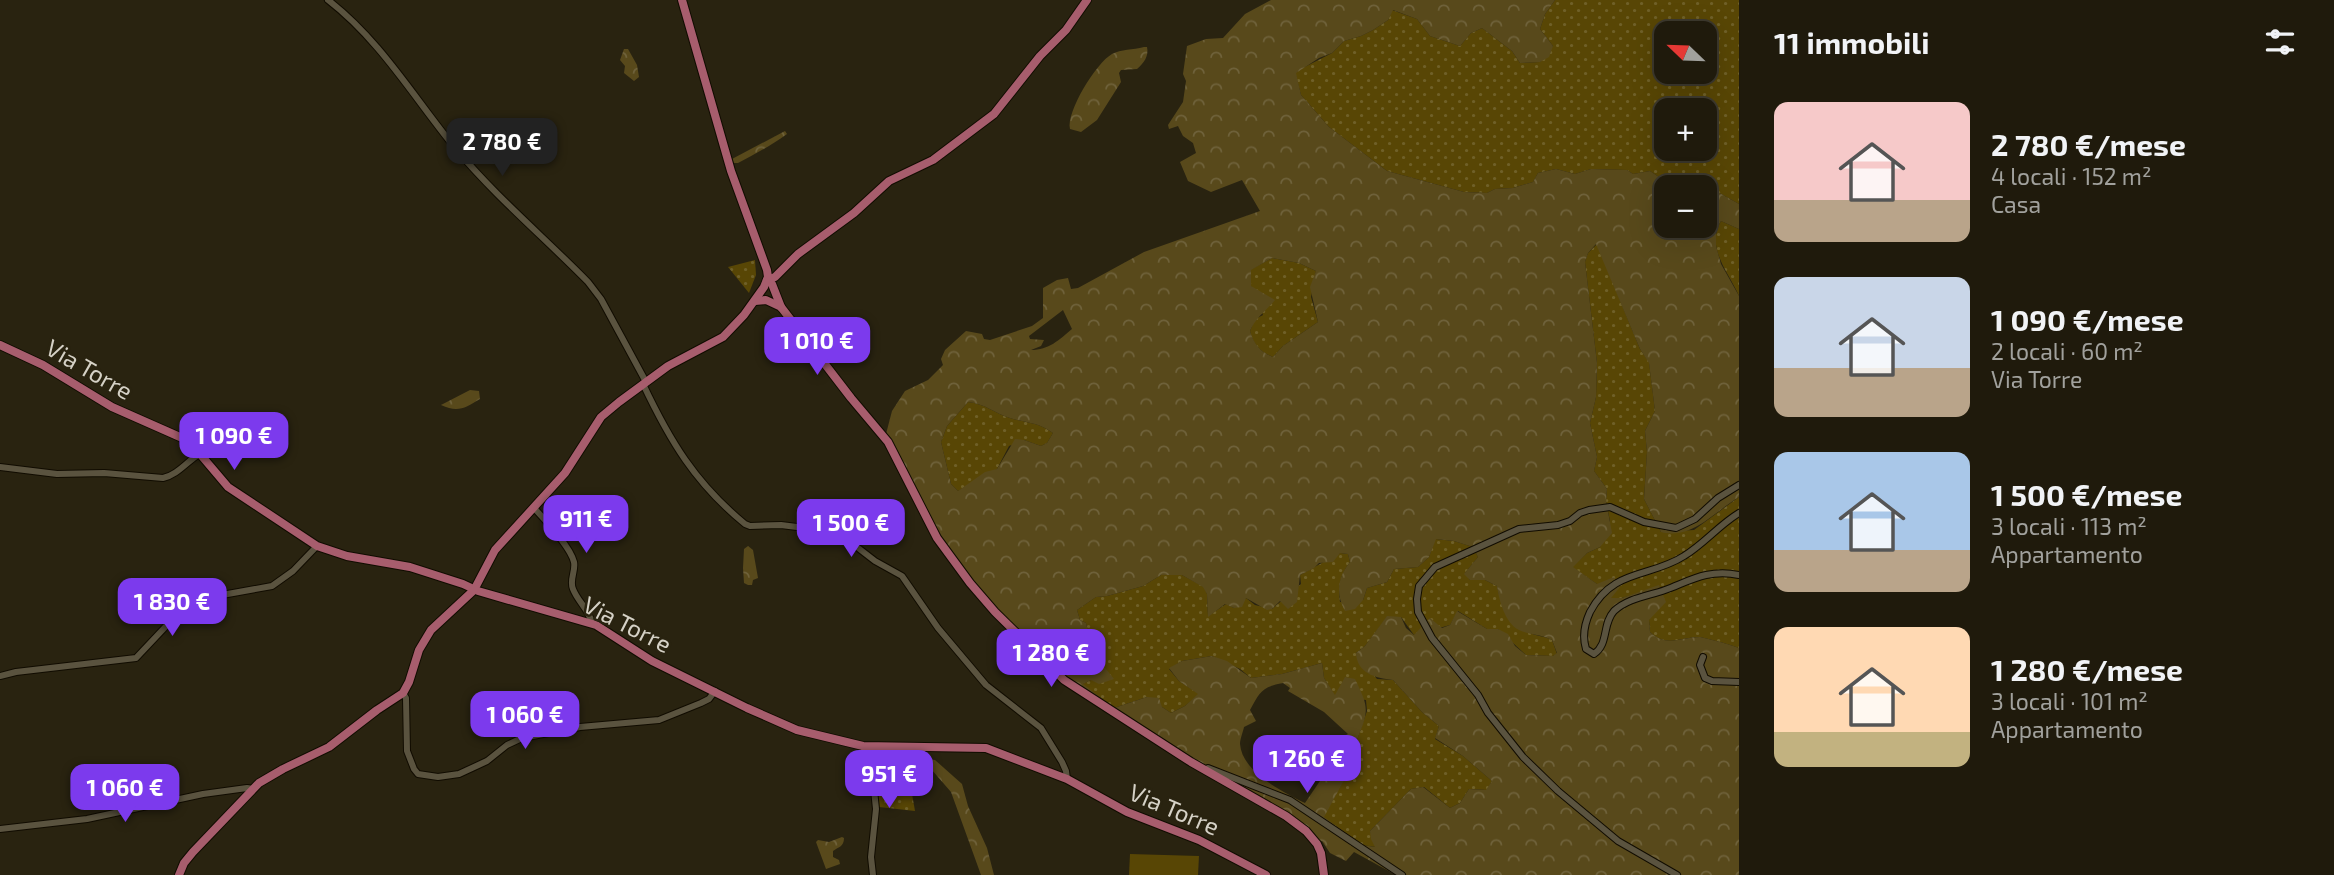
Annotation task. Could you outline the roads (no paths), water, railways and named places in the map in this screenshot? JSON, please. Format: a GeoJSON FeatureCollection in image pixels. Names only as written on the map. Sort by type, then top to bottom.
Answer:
{"type":"FeatureCollection","features":[{"type":"Feature","properties":{"kind":"main road"},"geometry":{"type":"LineString","coordinates":[[179,875],[188,857],[253,789],[273,774],[329,747],[403,693],[427,636],[440,620],[474,590],[495,550],[565,473],[601,418],[668,366],[723,337],[755,301],[767,280],[767,270],[731,171],[682,0]]}},
{"type":"Feature","properties":{"kind":"main road"},"geometry":{"type":"LineString","coordinates":[[767,280],[775,277],[798,254],[854,214],[889,181],[933,160],[994,114],[1040,56],[1066,30],[1087,0]]}},
{"type":"Feature","properties":{"kind":"main road"},"geometry":{"type":"LineString","coordinates":[[767,280],[781,307],[888,442],[937,538],[995,612],[1064,680],[1206,770],[1286,816],[1306,831],[1321,853],[1324,875]]}},
{"type":"Feature","properties":{"kind":"main road"},"geometry":{"type":"LineString","coordinates":[[755,301],[766,300],[781,307]]}},
{"type":"Feature","properties":{"kind":"main road","name":"Via Torre"},"geometry":{"type":"LineString","coordinates":[[0,345],[43,365],[112,407],[189,441],[228,486],[317,546],[347,556],[410,566],[474,590],[592,623],[652,661],[789,727],[863,746],[986,748],[1067,779],[1127,812],[1199,840],[1266,875]]}},
{"type":"Feature","properties":{"kind":"street"},"geometry":{"type":"LineString","coordinates":[[328,0],[385,54],[417,100],[480,177],[588,282],[601,299],[674,444],[705,488],[745,524],[821,530],[853,544],[875,561],[902,576],[938,628],[986,685],[1041,728],[1062,762],[1067,779]]}},
{"type":"Feature","properties":{"kind":"street"},"geometry":{"type":"LineString","coordinates":[[0,467],[57,474],[104,473],[163,478],[172,475],[201,453]]}},
{"type":"Feature","properties":{"kind":"street"},"geometry":{"type":"LineString","coordinates":[[1676,875],[1618,841],[1558,791],[1523,757],[1432,638],[1418,612],[1419,586],[1435,567],[1519,529],[1558,525],[1570,521],[1580,513],[1610,506],[1644,523],[1676,528],[1695,519],[1718,498],[1739,485]]}},
{"type":"Feature","properties":{"kind":"street"},"geometry":{"type":"LineString","coordinates":[[534,508],[556,532],[572,558],[573,590],[586,608],[592,623]]}},
{"type":"Feature","properties":{"kind":"street"},"geometry":{"type":"LineString","coordinates":[[1739,513],[1681,559],[1642,571],[1612,586],[1601,596],[1588,616],[1584,630],[1586,649],[1594,654],[1599,651],[1604,643],[1604,631],[1609,620],[1614,612],[1626,603],[1708,574],[1739,575]]}},
{"type":"Feature","properties":{"kind":"street"},"geometry":{"type":"LineString","coordinates":[[0,676],[136,658],[190,603],[272,586],[293,571],[317,546]]}},
{"type":"Feature","properties":{"kind":"street"},"geometry":{"type":"LineString","coordinates":[[1703,657],[1700,665],[1705,678],[1712,681],[1739,682]]}},
{"type":"Feature","properties":{"kind":"street"},"geometry":{"type":"LineString","coordinates":[[403,693],[406,698],[407,751],[414,769],[418,774],[438,777],[458,774],[487,761],[507,745],[522,738],[580,727],[659,720],[709,699],[715,691]]}},
{"type":"Feature","properties":{"kind":"street"},"geometry":{"type":"LineString","coordinates":[[863,746],[873,780],[876,809],[871,858],[873,875]]}},
{"type":"Feature","properties":{"kind":"street"},"geometry":{"type":"LineString","coordinates":[[1206,770],[1208,768],[1290,800],[1402,875]]}},
{"type":"Feature","properties":{"kind":"street"},"geometry":{"type":"LineString","coordinates":[[0,829],[87,819],[203,794],[253,789]]}}]}
